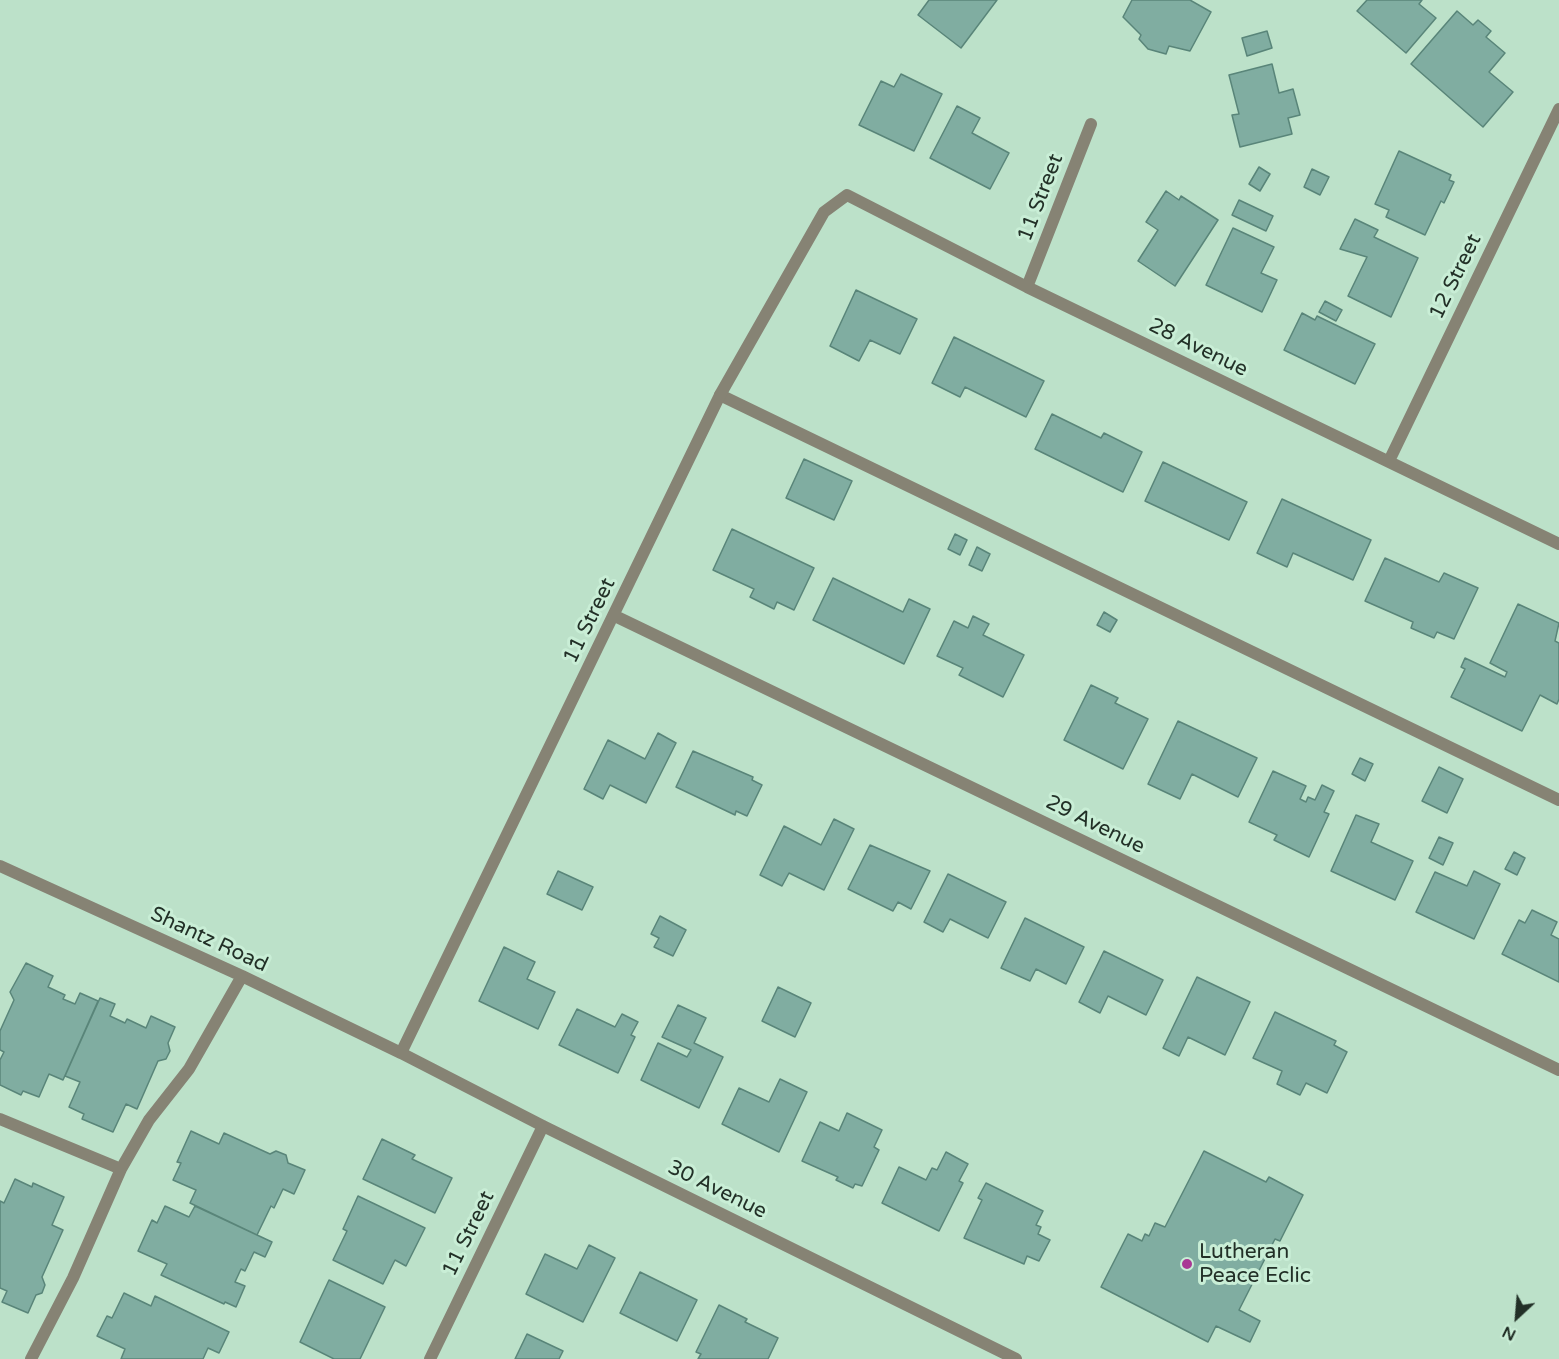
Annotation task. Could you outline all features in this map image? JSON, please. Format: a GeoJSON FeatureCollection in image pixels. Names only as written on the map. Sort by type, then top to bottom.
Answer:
{"type":"FeatureCollection","features":[{"type":"Feature","properties":{"kind":"street","name":"12 Street"},"geometry":{"type":"LineString","coordinates":[[1389,461],[1559,109]]}},
{"type":"Feature","properties":{"kind":"street","name":"11 Street"},"geometry":{"type":"LineString","coordinates":[[1027,287],[1091,124]]}},
{"type":"Feature","properties":{"kind":"street","name":"28 Avenue"},"geometry":{"type":"LineString","coordinates":[[824,212],[847,195],[1027,287],[1559,544]]}},
{"type":"Feature","properties":{"kind":"street","name":"11 Street"},"geometry":{"type":"LineString","coordinates":[[401,1053],[615,616],[720,395],[824,212]]}},
{"type":"Feature","properties":{"kind":"street"},"geometry":{"type":"LineString","coordinates":[[720,395],[1559,800]]}},
{"type":"Feature","properties":{"kind":"street","name":"29 Avenue"},"geometry":{"type":"LineString","coordinates":[[615,616],[1559,1070]]}},
{"type":"Feature","properties":{"kind":"street","name":"Shantz Road"},"geometry":{"type":"LineString","coordinates":[[0,866],[242,976],[401,1053]]}},
{"type":"Feature","properties":{"kind":"street"},"geometry":{"type":"LineString","coordinates":[[31,1359],[73,1278],[121,1169],[149,1120],[189,1069],[242,976]]}},
{"type":"Feature","properties":{"kind":"street","name":"30 Avenue"},"geometry":{"type":"LineString","coordinates":[[401,1053],[543,1126],[1016,1359]]}},
{"type":"Feature","properties":{"kind":"street"},"geometry":{"type":"LineString","coordinates":[[0,1119],[121,1169]]}},
{"type":"Feature","properties":{"kind":"street","name":"11 Street"},"geometry":{"type":"LineString","coordinates":[[430,1359],[543,1126]]}},
{"type":"Feature","properties":{"kind":"building"},"geometry":{"type":"Polygon","coordinates":[[[929,0],[997,0],[961,48],[918,15],[929,0]]]}},
{"type":"Feature","properties":{"kind":"building"},"geometry":{"type":"Polygon","coordinates":[[[1132,0],[1190,0],[1211,12],[1190,51],[1169,46],[1166,54],[1148,49],[1139,39],[1141,35],[1123,17],[1132,0]]]}},
{"type":"Feature","properties":{"kind":"building"},"geometry":{"type":"Polygon","coordinates":[[[1367,0],[1422,0],[1419,4],[1436,18],[1406,53],[1357,11],[1367,0]]]}},
{"type":"Feature","properties":{"kind":"building"},"geometry":{"type":"Polygon","coordinates":[[[1457,11],[1473,25],[1478,20],[1491,31],[1486,37],[1505,53],[1489,72],[1513,92],[1483,127],[1411,64],[1457,11]]]}},
{"type":"Feature","properties":{"kind":"building"},"geometry":{"type":"Polygon","coordinates":[[[1267,31],[1272,48],[1247,56],[1242,38],[1267,31]]]}},
{"type":"Feature","properties":{"kind":"building"},"geometry":{"type":"Polygon","coordinates":[[[1272,64],[1279,93],[1293,89],[1300,115],[1288,118],[1292,134],[1240,147],[1232,115],[1239,114],[1229,75],[1272,64]]]}},
{"type":"Feature","properties":{"kind":"building"},"geometry":{"type":"Polygon","coordinates":[[[901,74],[942,94],[914,151],[859,125],[881,81],[894,87],[901,74]]]}},
{"type":"Feature","properties":{"kind":"building"},"geometry":{"type":"Polygon","coordinates":[[[957,106],[980,118],[972,133],[1009,153],[990,189],[930,158],[957,106]]]}},
{"type":"Feature","properties":{"kind":"building"},"geometry":{"type":"Polygon","coordinates":[[[1399,151],[1451,175],[1449,180],[1454,182],[1444,203],[1441,201],[1425,235],[1386,217],[1389,210],[1375,204],[1399,151]]]}},
{"type":"Feature","properties":{"kind":"building"},"geometry":{"type":"Polygon","coordinates":[[[1259,167],[1270,174],[1260,191],[1249,184],[1259,167]]]}},
{"type":"Feature","properties":{"kind":"building"},"geometry":{"type":"Polygon","coordinates":[[[1312,169],[1329,177],[1320,195],[1304,187],[1312,169]]]}},
{"type":"Feature","properties":{"kind":"building"},"geometry":{"type":"Polygon","coordinates":[[[1166,191],[1179,200],[1181,196],[1218,220],[1175,286],[1138,261],[1158,230],[1146,222],[1166,191]]]}},
{"type":"Feature","properties":{"kind":"building"},"geometry":{"type":"Polygon","coordinates":[[[1239,200],[1273,216],[1266,231],[1232,215],[1239,200]]]}},
{"type":"Feature","properties":{"kind":"building"},"geometry":{"type":"Polygon","coordinates":[[[1355,219],[1378,230],[1374,237],[1418,258],[1391,317],[1348,296],[1367,257],[1340,249],[1355,219]]]}},
{"type":"Feature","properties":{"kind":"building"},"geometry":{"type":"Polygon","coordinates":[[[1233,228],[1274,247],[1261,273],[1277,280],[1262,312],[1206,285],[1233,228]]]}},
{"type":"Feature","properties":{"kind":"building"},"geometry":{"type":"Polygon","coordinates":[[[856,290],[917,319],[900,354],[870,340],[859,361],[830,346],[856,290]]]}},
{"type":"Feature","properties":{"kind":"building"},"geometry":{"type":"Polygon","coordinates":[[[1325,301],[1342,310],[1336,321],[1319,312],[1325,301]]]}},
{"type":"Feature","properties":{"kind":"building"},"geometry":{"type":"Polygon","coordinates":[[[1302,313],[1315,320],[1317,316],[1375,344],[1355,384],[1284,350],[1302,313]]]}},
{"type":"Feature","properties":{"kind":"building"},"geometry":{"type":"Polygon","coordinates":[[[954,337],[1044,381],[1026,417],[965,387],[960,397],[932,383],[954,337]]]}},
{"type":"Feature","properties":{"kind":"building"},"geometry":{"type":"Polygon","coordinates":[[[1052,414],[1101,438],[1104,433],[1142,452],[1123,492],[1035,449],[1052,414]]]}},
{"type":"Feature","properties":{"kind":"building"},"geometry":{"type":"Polygon","coordinates":[[[804,459],[852,481],[834,520],[786,498],[804,459]]]}},
{"type":"Feature","properties":{"kind":"building"},"geometry":{"type":"Polygon","coordinates":[[[1163,462],[1247,502],[1229,540],[1145,501],[1163,462]]]}},
{"type":"Feature","properties":{"kind":"building"},"geometry":{"type":"Polygon","coordinates":[[[1282,499],[1371,540],[1353,580],[1293,553],[1287,567],[1257,553],[1282,499]]]}},
{"type":"Feature","properties":{"kind":"building"},"geometry":{"type":"Polygon","coordinates":[[[732,529],[814,568],[794,610],[777,602],[774,609],[750,597],[754,589],[713,570],[732,529]]]}},
{"type":"Feature","properties":{"kind":"building"},"geometry":{"type":"Polygon","coordinates":[[[955,534],[967,540],[960,555],[948,549],[955,534]]]}},
{"type":"Feature","properties":{"kind":"building"},"geometry":{"type":"Polygon","coordinates":[[[977,547],[990,554],[982,571],[969,565],[977,547]]]}},
{"type":"Feature","properties":{"kind":"building"},"geometry":{"type":"Polygon","coordinates":[[[1385,558],[1439,582],[1444,573],[1478,588],[1454,639],[1437,632],[1434,638],[1411,628],[1413,622],[1365,601],[1385,558]]]}},
{"type":"Feature","properties":{"kind":"building"},"geometry":{"type":"Polygon","coordinates":[[[833,578],[903,612],[909,599],[930,609],[904,664],[813,620],[833,578]]]}},
{"type":"Feature","properties":{"kind":"building"},"geometry":{"type":"Polygon","coordinates":[[[1518,604],[1559,623],[1555,641],[1559,643],[1559,699],[1557,704],[1540,695],[1522,731],[1451,697],[1465,669],[1461,667],[1465,658],[1505,677],[1507,672],[1490,663],[1518,604]]]}},
{"type":"Feature","properties":{"kind":"building"},"geometry":{"type":"Polygon","coordinates":[[[1104,612],[1117,620],[1110,632],[1097,625],[1104,612]]]}},
{"type":"Feature","properties":{"kind":"building"},"geometry":{"type":"Polygon","coordinates":[[[973,616],[989,624],[983,635],[1024,655],[1003,697],[959,675],[963,668],[937,656],[954,621],[968,628],[973,616]]]}},
{"type":"Feature","properties":{"kind":"building"},"geometry":{"type":"Polygon","coordinates":[[[1091,685],[1118,698],[1115,703],[1148,719],[1123,769],[1064,740],[1091,685]]]}},
{"type":"Feature","properties":{"kind":"building"},"geometry":{"type":"Polygon","coordinates":[[[1178,721],[1257,758],[1238,797],[1192,774],[1180,799],[1148,784],[1178,721]]]}},
{"type":"Feature","properties":{"kind":"building"},"geometry":{"type":"Polygon","coordinates":[[[658,733],[676,743],[646,803],[610,785],[603,799],[584,789],[608,740],[645,759],[658,733]]]}},
{"type":"Feature","properties":{"kind":"building"},"geometry":{"type":"Polygon","coordinates":[[[693,751],[753,777],[752,780],[762,785],[747,816],[736,811],[735,815],[676,787],[693,751]]]}},
{"type":"Feature","properties":{"kind":"building"},"geometry":{"type":"Polygon","coordinates":[[[1360,758],[1373,764],[1365,781],[1352,774],[1360,758]]]}},
{"type":"Feature","properties":{"kind":"building"},"geometry":{"type":"Polygon","coordinates":[[[1439,767],[1463,779],[1447,813],[1422,801],[1439,767]]]}},
{"type":"Feature","properties":{"kind":"building"},"geometry":{"type":"Polygon","coordinates":[[[1273,771],[1306,786],[1300,799],[1306,802],[1308,797],[1315,800],[1322,785],[1334,791],[1324,812],[1329,814],[1309,857],[1274,840],[1277,835],[1249,822],[1273,771]]]}},
{"type":"Feature","properties":{"kind":"building"},"geometry":{"type":"Polygon","coordinates":[[[1356,815],[1379,824],[1371,842],[1413,861],[1395,900],[1331,871],[1356,815]]]}},
{"type":"Feature","properties":{"kind":"building"},"geometry":{"type":"Polygon","coordinates":[[[834,819],[854,829],[824,890],[789,873],[782,886],[760,875],[784,826],[821,845],[834,819]]]}},
{"type":"Feature","properties":{"kind":"building"},"geometry":{"type":"Polygon","coordinates":[[[1439,837],[1453,843],[1443,865],[1429,858],[1439,837]]]}},
{"type":"Feature","properties":{"kind":"building"},"geometry":{"type":"Polygon","coordinates":[[[870,845],[930,871],[911,909],[898,902],[893,911],[848,889],[870,845]]]}},
{"type":"Feature","properties":{"kind":"building"},"geometry":{"type":"Polygon","coordinates":[[[1514,852],[1525,858],[1517,875],[1505,869],[1514,852]]]}},
{"type":"Feature","properties":{"kind":"building"},"geometry":{"type":"Polygon","coordinates":[[[558,871],[593,887],[582,910],[547,894],[558,871]]]}},
{"type":"Feature","properties":{"kind":"building"},"geometry":{"type":"Polygon","coordinates":[[[1474,871],[1500,884],[1474,939],[1416,912],[1435,872],[1467,886],[1474,871]]]}},
{"type":"Feature","properties":{"kind":"building"},"geometry":{"type":"Polygon","coordinates":[[[948,874],[1006,902],[988,938],[950,919],[943,932],[924,922],[948,874]]]}},
{"type":"Feature","properties":{"kind":"building"},"geometry":{"type":"Polygon","coordinates":[[[1532,910],[1557,922],[1551,935],[1559,939],[1559,982],[1502,954],[1519,920],[1525,923],[1532,910]]]}},
{"type":"Feature","properties":{"kind":"building"},"geometry":{"type":"Polygon","coordinates":[[[660,916],[686,930],[673,956],[654,947],[659,938],[651,934],[660,916]]]}},
{"type":"Feature","properties":{"kind":"building"},"geometry":{"type":"Polygon","coordinates":[[[1025,918],[1084,947],[1066,984],[1036,969],[1030,981],[1001,968],[1025,918]]]}},
{"type":"Feature","properties":{"kind":"building"},"geometry":{"type":"Polygon","coordinates":[[[504,947],[535,962],[527,979],[555,992],[538,1029],[479,1001],[504,947]]]}},
{"type":"Feature","properties":{"kind":"building"},"geometry":{"type":"Polygon","coordinates":[[[1104,951],[1163,980],[1146,1015],[1108,996],[1100,1013],[1079,1002],[1104,951]]]}},
{"type":"Feature","properties":{"kind":"building"},"geometry":{"type":"Polygon","coordinates":[[[26,963],[53,976],[48,987],[65,995],[63,999],[75,1004],[80,993],[98,1001],[63,1080],[49,1074],[39,1097],[23,1091],[21,1095],[0,1085],[0,1060],[4,1052],[0,1050],[0,1031],[14,1000],[10,992],[26,963]]]}},
{"type":"Feature","properties":{"kind":"building"},"geometry":{"type":"Polygon","coordinates":[[[1197,977],[1250,1002],[1225,1055],[1188,1037],[1179,1056],[1163,1048],[1197,977]]]}},
{"type":"Feature","properties":{"kind":"building"},"geometry":{"type":"Polygon","coordinates":[[[778,987],[811,1003],[795,1037],[762,1021],[778,987]]]}},
{"type":"Feature","properties":{"kind":"building"},"geometry":{"type":"Polygon","coordinates":[[[100,998],[115,1004],[110,1016],[125,1023],[127,1019],[146,1028],[151,1016],[175,1027],[168,1043],[170,1051],[166,1059],[158,1061],[137,1109],[126,1104],[113,1132],[82,1119],[84,1114],[69,1107],[80,1082],[65,1076],[100,998]]]}},
{"type":"Feature","properties":{"kind":"building"},"geometry":{"type":"Polygon","coordinates":[[[678,1005],[706,1018],[694,1043],[723,1057],[699,1108],[641,1080],[658,1043],[687,1057],[691,1050],[662,1037],[678,1005]]]}},
{"type":"Feature","properties":{"kind":"building"},"geometry":{"type":"Polygon","coordinates":[[[577,1009],[615,1027],[622,1014],[638,1022],[631,1035],[635,1037],[618,1073],[559,1045],[577,1009]]]}},
{"type":"Feature","properties":{"kind":"building"},"geometry":{"type":"Polygon","coordinates":[[[1275,1012],[1336,1041],[1334,1045],[1347,1052],[1327,1093],[1306,1083],[1300,1095],[1277,1084],[1282,1071],[1253,1058],[1275,1012]]]}},
{"type":"Feature","properties":{"kind":"building"},"geometry":{"type":"Polygon","coordinates":[[[780,1079],[807,1092],[779,1152],[722,1124],[739,1088],[769,1102],[780,1079]]]}},
{"type":"Feature","properties":{"kind":"building"},"geometry":{"type":"Polygon","coordinates":[[[847,1113],[882,1130],[874,1147],[879,1150],[862,1186],[855,1184],[853,1188],[836,1180],[838,1177],[802,1161],[820,1122],[839,1131],[847,1113]]]}},
{"type":"Feature","properties":{"kind":"building"},"geometry":{"type":"Polygon","coordinates":[[[191,1131],[219,1144],[224,1133],[270,1154],[276,1151],[286,1155],[288,1163],[305,1170],[294,1194],[283,1189],[274,1208],[271,1206],[257,1235],[190,1203],[196,1190],[173,1180],[181,1163],[177,1162],[191,1131]]]}},
{"type":"Feature","properties":{"kind":"building"},"geometry":{"type":"Polygon","coordinates":[[[382,1139],[415,1155],[412,1159],[452,1178],[435,1213],[363,1179],[382,1139]]]}},
{"type":"Feature","properties":{"kind":"building","name":"Lutheran Peace Eclic"},"geometry":{"type":"Polygon","coordinates":[[[1204,1151],[1266,1182],[1269,1177],[1303,1195],[1280,1241],[1275,1239],[1239,1310],[1260,1321],[1250,1342],[1216,1326],[1208,1342],[1101,1287],[1128,1234],[1142,1241],[1145,1234],[1149,1236],[1155,1223],[1165,1227],[1204,1151]]]}},
{"type":"Feature","properties":{"kind":"building"},"geometry":{"type":"Polygon","coordinates":[[[946,1152],[968,1164],[959,1181],[963,1183],[939,1231],[882,1203],[899,1167],[926,1180],[932,1168],[937,1170],[946,1152]]]}},
{"type":"Feature","properties":{"kind":"building"},"geometry":{"type":"Polygon","coordinates":[[[15,1179],[32,1187],[33,1183],[64,1197],[52,1225],[63,1230],[42,1277],[45,1285],[42,1293],[36,1295],[28,1313],[2,1302],[7,1291],[0,1288],[0,1201],[4,1203],[15,1179]]]}},
{"type":"Feature","properties":{"kind":"building"},"geometry":{"type":"Polygon","coordinates":[[[986,1183],[1043,1211],[1036,1225],[1041,1227],[1038,1234],[1050,1240],[1039,1261],[1027,1256],[1024,1264],[964,1238],[982,1200],[978,1198],[986,1183]]]}},
{"type":"Feature","properties":{"kind":"building"},"geometry":{"type":"Polygon","coordinates":[[[358,1196],[425,1228],[406,1266],[395,1260],[383,1284],[333,1260],[347,1231],[343,1229],[358,1196]]]}},
{"type":"Feature","properties":{"kind":"building"},"geometry":{"type":"Polygon","coordinates":[[[165,1206],[189,1217],[195,1206],[272,1242],[265,1257],[254,1252],[245,1271],[241,1269],[235,1282],[245,1286],[236,1307],[225,1302],[224,1304],[161,1275],[167,1264],[138,1251],[152,1220],[157,1223],[165,1206]]]}},
{"type":"Feature","properties":{"kind":"building"},"geometry":{"type":"Polygon","coordinates":[[[589,1245],[615,1258],[583,1322],[526,1294],[545,1254],[577,1269],[589,1245]]]}},
{"type":"Feature","properties":{"kind":"building"},"geometry":{"type":"Polygon","coordinates":[[[640,1272],[697,1300],[677,1341],[620,1313],[640,1272]]]}},
{"type":"Feature","properties":{"kind":"building"},"geometry":{"type":"Polygon","coordinates":[[[329,1280],[385,1307],[360,1359],[334,1359],[300,1342],[329,1280]]]}},
{"type":"Feature","properties":{"kind":"building"},"geometry":{"type":"Polygon","coordinates":[[[124,1293],[151,1306],[155,1296],[229,1332],[219,1353],[208,1348],[203,1359],[121,1359],[125,1349],[97,1336],[107,1316],[112,1318],[124,1293]]]}},
{"type":"Feature","properties":{"kind":"building"},"geometry":{"type":"Polygon","coordinates":[[[719,1305],[747,1319],[745,1322],[778,1338],[768,1359],[698,1359],[701,1354],[696,1352],[719,1305]]]}},
{"type":"Feature","properties":{"kind":"building"},"geometry":{"type":"Polygon","coordinates":[[[527,1334],[563,1351],[559,1359],[515,1359],[527,1334]]]}},
{"type":"Feature","properties":{"kind":"place","name":"Lutheran Peace Eclic"},"geometry":{"type":"Point","coordinates":[1187,1264]}}]}
